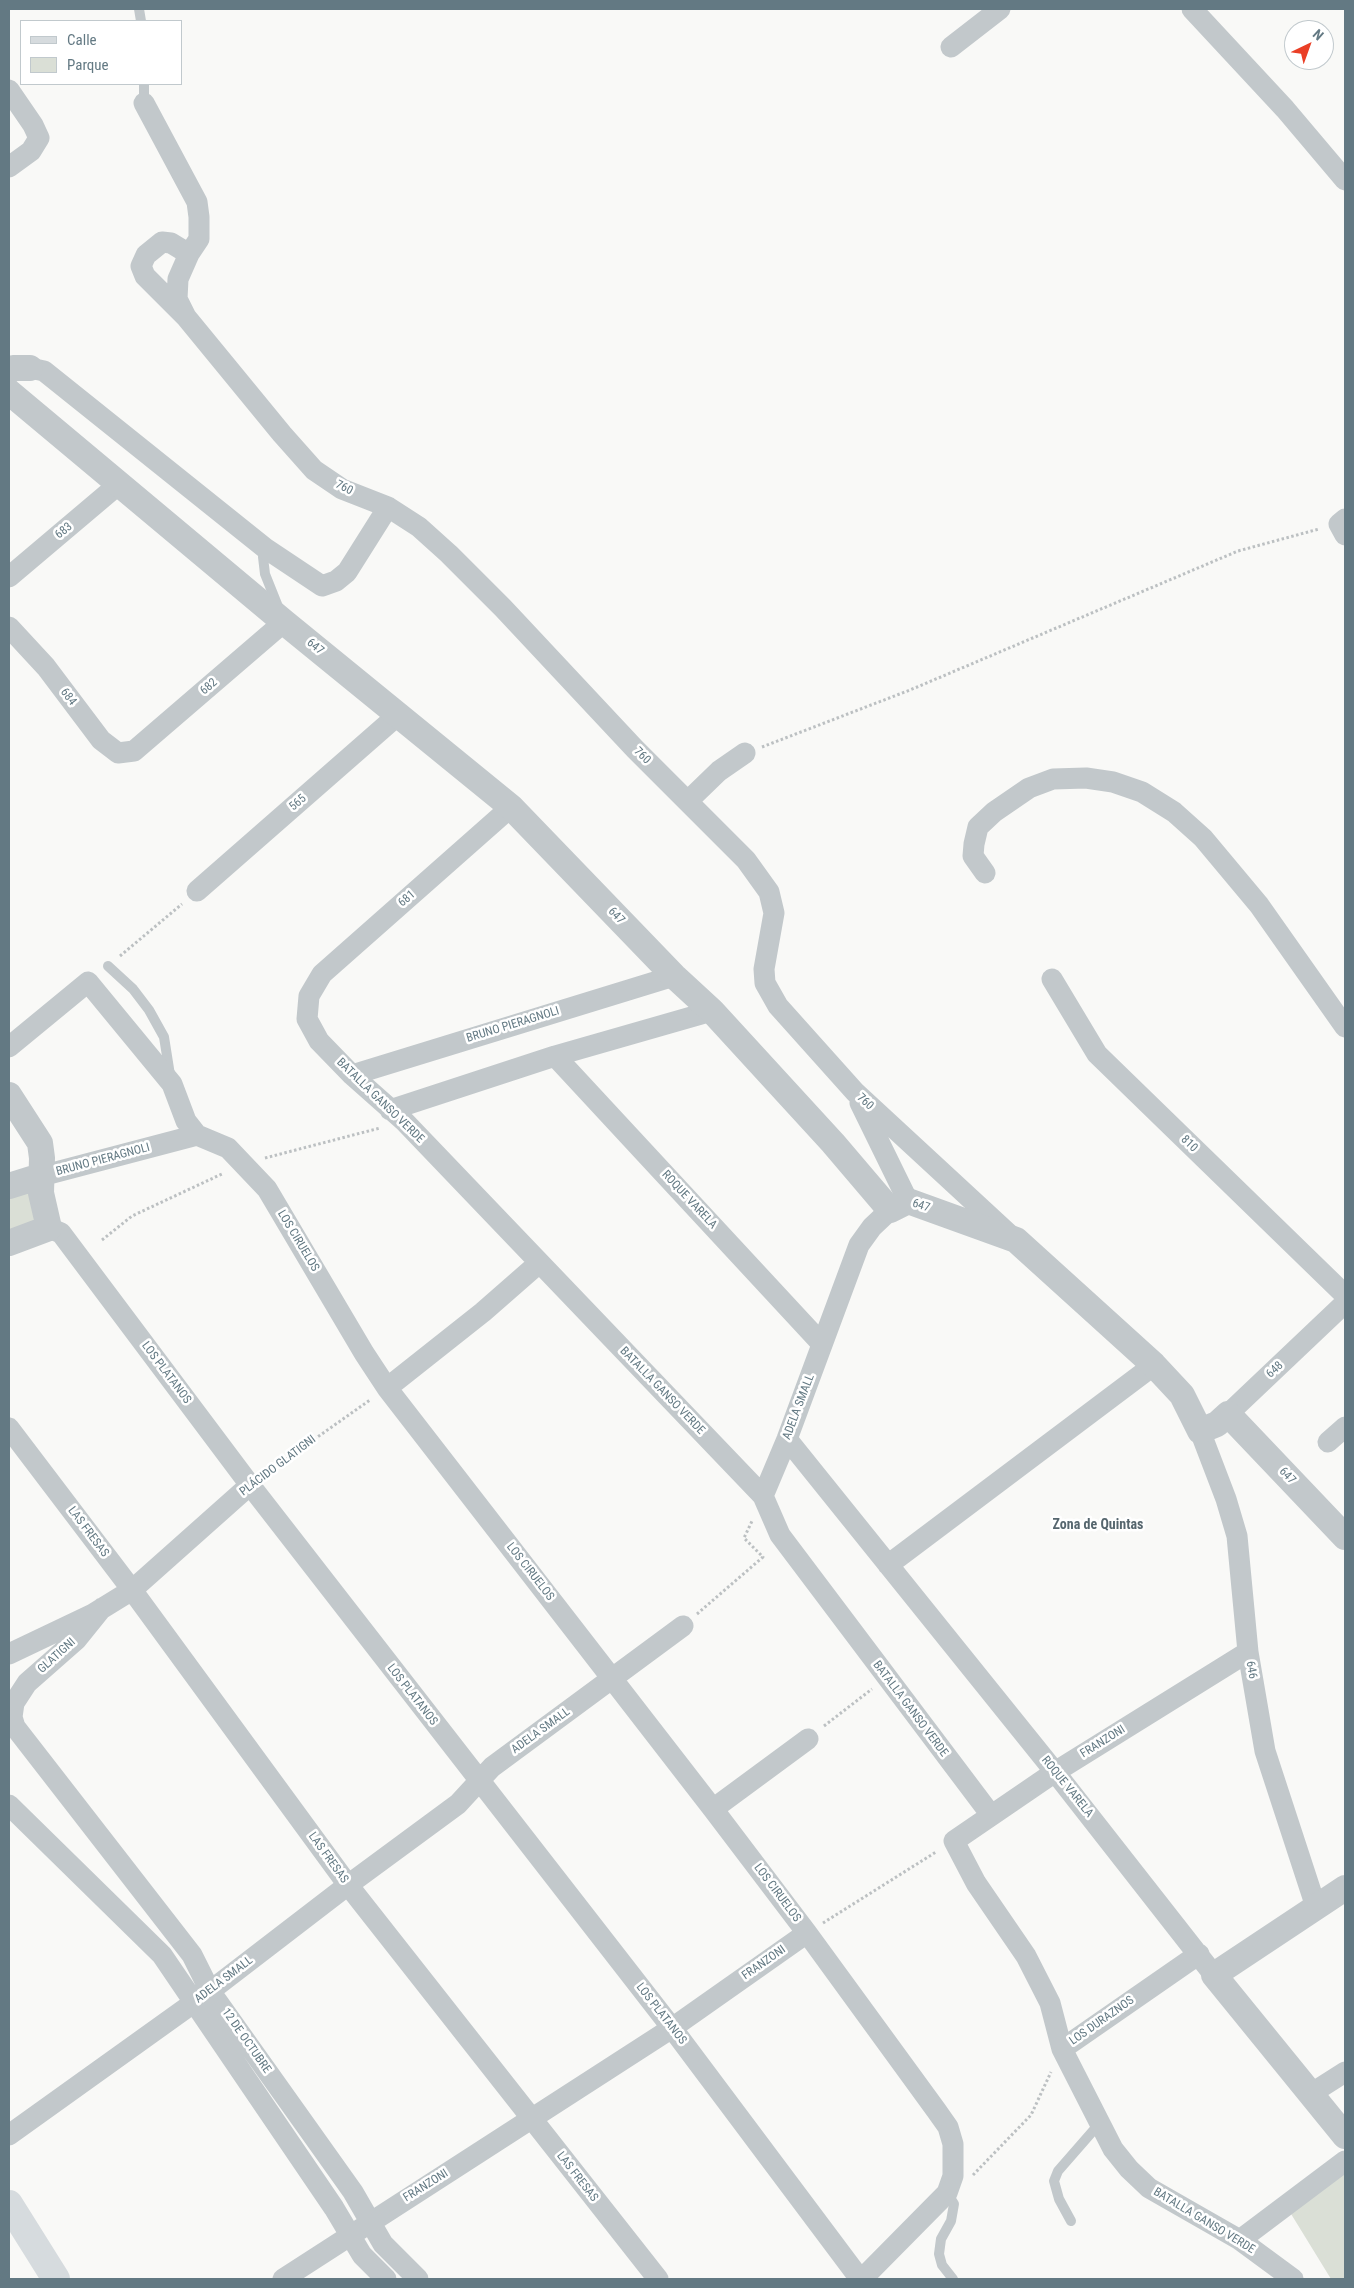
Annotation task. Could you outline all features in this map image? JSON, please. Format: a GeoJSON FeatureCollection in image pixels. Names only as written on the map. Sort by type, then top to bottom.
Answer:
{"type":"FeatureCollection","features":[{"type":"Feature","properties":{"kind":"main road"},"geometry":{"type":"LineString","coordinates":[[9,2204],[56,2279]]}},
{"type":"Feature","properties":{"kind":"street"},"geometry":{"type":"LineString","coordinates":[[951,47],[1000,9]]}},
{"type":"Feature","properties":{"kind":"street"},"geometry":{"type":"LineString","coordinates":[[1192,9],[1285,109],[1345,180]]}},
{"type":"Feature","properties":{"kind":"street"},"geometry":{"type":"LineString","coordinates":[[9,90],[33,124],[39,138],[31,151],[9,167]]}},
{"type":"Feature","properties":{"kind":"street"},"geometry":{"type":"LineString","coordinates":[[144,94],[197,202],[199,239],[190,254]]}},
{"type":"Feature","properties":{"kind":"street","name":"760"},"geometry":{"type":"LineString","coordinates":[[186,317],[177,299],[178,279],[190,254],[172,243],[162,242],[146,255],[141,266],[145,276],[186,317],[276,427],[314,470],[342,489],[388,507],[419,527],[503,608],[635,749],[746,860],[770,892],[774,913],[764,969],[765,983],[778,1006],[855,1092],[1016,1240]]}},
{"type":"Feature","properties":{"kind":"street"},"geometry":{"type":"LineString","coordinates":[[19,370],[44,371],[265,548],[322,586],[336,581],[347,572],[388,507]]}},
{"type":"Feature","properties":{"kind":"street","name":"647"},"geometry":{"type":"LineString","coordinates":[[9,392],[284,622],[511,808],[674,976],[712,1011],[899,1205],[1016,1240],[1154,1366],[1182,1395],[1200,1430]]}},
{"type":"Feature","properties":{"kind":"street","name":"683"},"geometry":{"type":"LineString","coordinates":[[9,577],[119,484]]}},
{"type":"Feature","properties":{"kind":"street","name":"682"},"geometry":{"type":"LineString","coordinates":[[134,751],[284,622]]}},
{"type":"Feature","properties":{"kind":"street","name":"684"},"geometry":{"type":"LineString","coordinates":[[9,627],[46,667],[101,740],[118,753],[134,751]]}},
{"type":"Feature","properties":{"kind":"street","name":"565"},"geometry":{"type":"LineString","coordinates":[[197,891],[398,715]]}},
{"type":"Feature","properties":{"kind":"street"},"geometry":{"type":"LineString","coordinates":[[688,801],[719,771],[745,753]]}},
{"type":"Feature","properties":{"kind":"street"},"geometry":{"type":"LineString","coordinates":[[985,873],[973,856],[978,827],[994,812],[1029,788],[1053,779],[1086,778],[1113,782],[1142,792],[1174,812],[1203,838],[1259,905],[1345,1027]]}},
{"type":"Feature","properties":{"kind":"street","name":"681"},"geometry":{"type":"LineString","coordinates":[[309,996],[322,974],[511,808]]}},
{"type":"Feature","properties":{"kind":"street","name":"BRUNO PIERAGNOLI"},"geometry":{"type":"LineString","coordinates":[[352,1075],[674,976]]}},
{"type":"Feature","properties":{"kind":"street","name":"810"},"geometry":{"type":"LineString","coordinates":[[1052,979],[1097,1054],[1345,1295]]}},
{"type":"Feature","properties":{"kind":"street"},"geometry":{"type":"LineString","coordinates":[[9,1047],[88,982],[148,1052],[172,1084],[186,1121],[197,1135]]}},
{"type":"Feature","properties":{"kind":"street","name":"BATALLA GANSO VERDE"},"geometry":{"type":"LineString","coordinates":[[309,996],[307,1019],[319,1041],[352,1075],[397,1116],[763,1496],[780,1534],[886,1678],[991,1815]]}},
{"type":"Feature","properties":{"kind":"street"},"geometry":{"type":"LineString","coordinates":[[397,1116],[555,1056],[712,1011]]}},
{"type":"Feature","properties":{"kind":"street","name":"ROQUE VARELA"},"geometry":{"type":"LineString","coordinates":[[555,1056],[822,1344]]}},
{"type":"Feature","properties":{"kind":"street"},"geometry":{"type":"LineString","coordinates":[[855,1092],[899,1205]]}},
{"type":"Feature","properties":{"kind":"street"},"geometry":{"type":"LineString","coordinates":[[9,1095],[40,1143],[42,1158],[40,1193],[49,1228],[9,1244]]}},
{"type":"Feature","properties":{"kind":"street","name":"BRUNO PIERAGNOLI"},"geometry":{"type":"LineString","coordinates":[[9,1186],[197,1135]]}},
{"type":"Feature","properties":{"kind":"street","name":"LOS CIRUELOS"},"geometry":{"type":"LineString","coordinates":[[197,1135],[228,1148],[267,1189],[364,1353],[387,1388],[713,1809],[807,1933],[948,2128],[953,2144],[950,2189]]}},
{"type":"Feature","properties":{"kind":"street","name":"ADELA SMALL"},"geometry":{"type":"LineString","coordinates":[[763,1496],[859,1245],[872,1227],[899,1205]]}},
{"type":"Feature","properties":{"kind":"street","name":"LOS PLATANOS"},"geometry":{"type":"LineString","coordinates":[[49,1228],[61,1233],[250,1485],[672,2028],[861,2279]]}},
{"type":"Feature","properties":{"kind":"street"},"geometry":{"type":"LineString","coordinates":[[387,1388],[484,1312],[539,1263]]}},
{"type":"Feature","properties":{"kind":"street","name":"648"},"geometry":{"type":"LineString","coordinates":[[1200,1430],[1218,1424],[1345,1303]]}},
{"type":"Feature","properties":{"kind":"street"},"geometry":{"type":"LineString","coordinates":[[888,1565],[1154,1366]]}},
{"type":"Feature","properties":{"kind":"street","name":"647"},"geometry":{"type":"LineString","coordinates":[[1228,1414],[1345,1537]]}},
{"type":"Feature","properties":{"kind":"street"},"geometry":{"type":"LineString","coordinates":[[1328,1442],[1345,1427]]}},
{"type":"Feature","properties":{"kind":"street","name":"LAS FRESAS"},"geometry":{"type":"LineString","coordinates":[[9,1428],[132,1590],[348,1885],[658,2279]]}},
{"type":"Feature","properties":{"kind":"street","name":"646"},"geometry":{"type":"LineString","coordinates":[[1200,1430],[1226,1498],[1237,1536],[1248,1652],[1265,1751],[1316,1907]]}},
{"type":"Feature","properties":{"kind":"street","name":"ROQUE VARELA"},"geometry":{"type":"LineString","coordinates":[[786,1439],[1055,1772],[1214,1975],[1312,2093],[1345,2136]]}},
{"type":"Feature","properties":{"kind":"street","name":"PLÁCIDO GLATIGNI"},"geometry":{"type":"LineString","coordinates":[[9,1654],[102,1608],[132,1590],[250,1485]]}},
{"type":"Feature","properties":{"kind":"street","name":"GLATIGNI"},"geometry":{"type":"LineString","coordinates":[[14,1703],[27,1683],[77,1639],[102,1608]]}},
{"type":"Feature","properties":{"kind":"street","name":"ADELA SMALL"},"geometry":{"type":"LineString","coordinates":[[9,2135],[202,1997],[348,1885],[458,1804],[478,1780],[492,1767],[683,1626]]}},
{"type":"Feature","properties":{"kind":"street","name":"FRANZONI"},"geometry":{"type":"LineString","coordinates":[[954,1841],[1055,1772],[1248,1652]]}},
{"type":"Feature","properties":{"kind":"street","name":"12 DE OCTUBRE"},"geometry":{"type":"LineString","coordinates":[[14,1703],[12,1717],[15,1727],[192,1955],[202,1997],[362,2255],[386,2279]]}},
{"type":"Feature","properties":{"kind":"street"},"geometry":{"type":"LineString","coordinates":[[713,1809],[808,1739]]}},
{"type":"Feature","properties":{"kind":"street","name":"12 DE OCTUBRE"},"geometry":{"type":"LineString","coordinates":[[9,1805],[162,1955],[202,1997],[353,2192],[383,2244],[418,2279]]}},
{"type":"Feature","properties":{"kind":"street","name":"BATALLA GANSO VERDE"},"geometry":{"type":"LineString","coordinates":[[954,1841],[976,1883],[1026,1956],[1050,2003],[1062,2049],[1113,2149],[1129,2169],[1149,2188],[1240,2240],[1282,2276]]}},
{"type":"Feature","properties":{"kind":"street"},"geometry":{"type":"LineString","coordinates":[[1214,1975],[1345,1888]]}},
{"type":"Feature","properties":{"kind":"street","name":"FRANZONI"},"geometry":{"type":"LineString","coordinates":[[283,2279],[672,2028],[807,1933]]}},
{"type":"Feature","properties":{"kind":"street","name":"LOS DURAZNOS"},"geometry":{"type":"LineString","coordinates":[[1062,2049],[1199,1954]]}},
{"type":"Feature","properties":{"kind":"street"},"geometry":{"type":"LineString","coordinates":[[1312,2093],[1345,2072]]}},
{"type":"Feature","properties":{"kind":"street"},"geometry":{"type":"LineString","coordinates":[[1240,2240],[1345,2161]]}},
{"type":"Feature","properties":{"kind":"street"},"geometry":{"type":"LineString","coordinates":[[861,2279],[950,2189]]}},
{"type":"Feature","properties":{"kind":"lane"},"geometry":{"type":"LineString","coordinates":[[265,548],[263,557],[265,574],[284,622]]}},
{"type":"Feature","properties":{"kind":"lane"},"geometry":{"type":"LineString","coordinates":[[108,966],[133,989],[149,1010],[164,1037],[172,1084]]}},
{"type":"Feature","properties":{"kind":"lane"},"geometry":{"type":"LineString","coordinates":[[1071,2221],[1059,2199],[1054,2181],[1058,2171],[1099,2124]]}},
{"type":"Feature","properties":{"kind":"lane"},"geometry":{"type":"LineString","coordinates":[[950,2189],[954,2204],[951,2221],[941,2239],[939,2254],[942,2265],[953,2279]]}},
{"type":"Feature","properties":{"kind":"path"},"geometry":{"type":"LineString","coordinates":[[745,753],[910,690],[1238,551],[1343,526]]}},
{"type":"Feature","properties":{"kind":"path"},"geometry":{"type":"LineString","coordinates":[[108,966],[197,891]]}},
{"type":"Feature","properties":{"kind":"path"},"geometry":{"type":"LineString","coordinates":[[102,1240],[132,1216],[244,1164],[397,1116]]}},
{"type":"Feature","properties":{"kind":"path","name":"PLÁCIDO GLATIGNI"},"geometry":{"type":"LineString","coordinates":[[250,1485],[387,1388]]}},
{"type":"Feature","properties":{"kind":"path"},"geometry":{"type":"LineString","coordinates":[[683,1626],[763,1557],[744,1538],[763,1496]]}},
{"type":"Feature","properties":{"kind":"path"},"geometry":{"type":"LineString","coordinates":[[808,1739],[886,1678]]}},
{"type":"Feature","properties":{"kind":"path"},"geometry":{"type":"LineString","coordinates":[[807,1933],[954,1841]]}},
{"type":"Feature","properties":{"kind":"path","name":"LOS DURAZNOS"},"geometry":{"type":"LineString","coordinates":[[950,2189],[1031,2115],[1062,2049]]}},
{"type":"Feature","properties":{"kind":"green space"},"geometry":{"type":"Polygon","coordinates":[[[41,1176],[49,1228],[9,1243],[9,1186],[41,1176]]]}},
{"type":"Feature","properties":{"kind":"green space"},"geometry":{"type":"Polygon","coordinates":[[[1340,2170],[1345,2175],[1345,2279],[1331,2279],[1288,2209],[1340,2170]]]}},
{"type":"Feature","properties":{"kind":"district","name":"Zona de Quintas"},"geometry":{"type":"Point","coordinates":[1098,1525]}}]}
